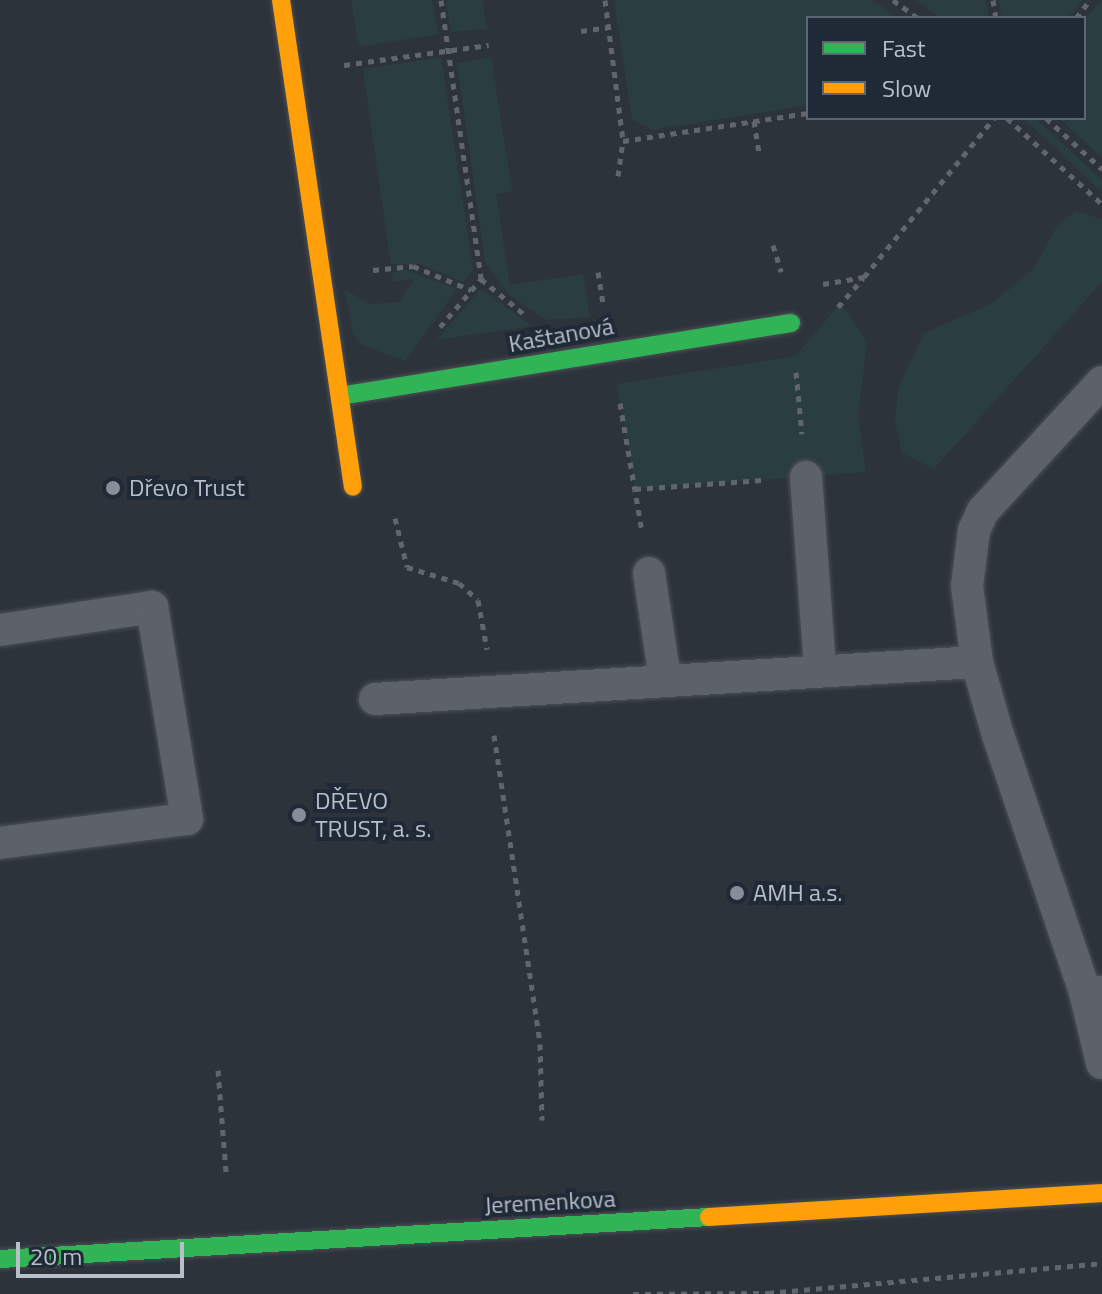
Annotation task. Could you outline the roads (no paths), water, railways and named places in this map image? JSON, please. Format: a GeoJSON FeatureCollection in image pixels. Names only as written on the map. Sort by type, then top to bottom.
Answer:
{"type":"FeatureCollection","features":[{"type":"Feature","properties":{"kind":"street"},"geometry":{"type":"LineString","coordinates":[[281,0],[353,487]]}},
{"type":"Feature","properties":{"kind":"street","name":"Kaštanová"},"geometry":{"type":"LineString","coordinates":[[340,396],[791,323]]}},
{"type":"Feature","properties":{"kind":"street","name":"Jeremenkova"},"geometry":{"type":"LineString","coordinates":[[0,1259],[1102,1193]]}},
{"type":"Feature","properties":{"kind":"lane"},"geometry":{"type":"LineString","coordinates":[[1102,382],[983,511],[974,530],[967,586],[977,662],[1093,992],[1102,1063]]}},
{"type":"Feature","properties":{"kind":"lane"},"geometry":{"type":"LineString","coordinates":[[806,477],[820,669]]}},
{"type":"Feature","properties":{"kind":"lane"},"geometry":{"type":"LineString","coordinates":[[649,573],[665,679]]}},
{"type":"Feature","properties":{"kind":"lane"},"geometry":{"type":"LineString","coordinates":[[0,630],[152,607],[187,819],[0,843]]}},
{"type":"Feature","properties":{"kind":"lane"},"geometry":{"type":"LineString","coordinates":[[375,699],[820,669],[977,662]]}},
{"type":"Feature","properties":{"kind":"place","name":"Dřevo Trust"},"geometry":{"type":"Point","coordinates":[113,488]}},
{"type":"Feature","properties":{"kind":"place","name":"DŘEVO TRUST, a. s."},"geometry":{"type":"Point","coordinates":[299,815]}},
{"type":"Feature","properties":{"kind":"place","name":"AMH a.s."},"geometry":{"type":"Point","coordinates":[737,893]}}]}
